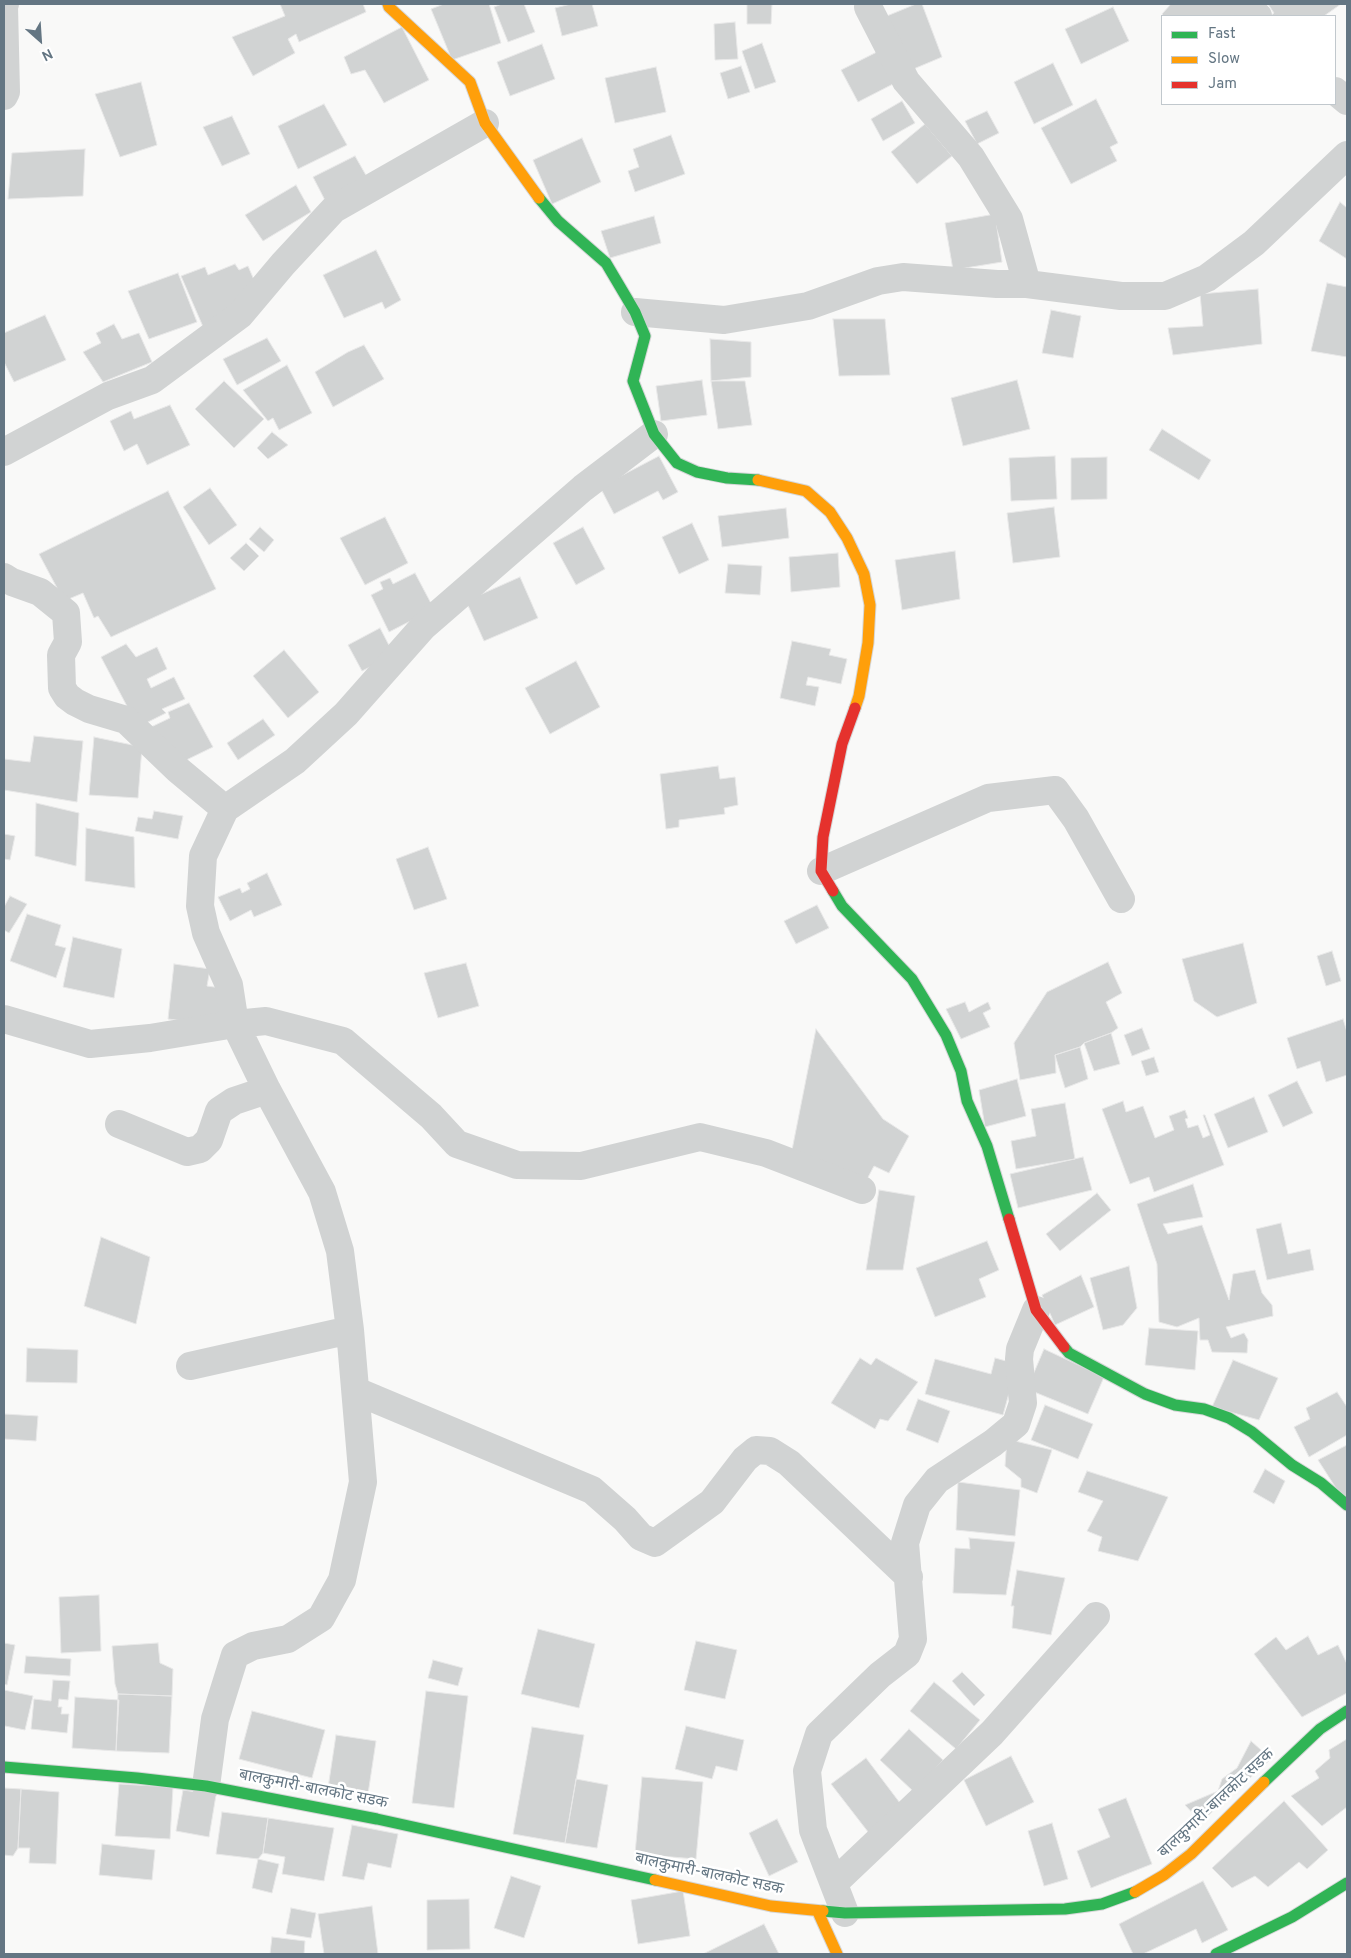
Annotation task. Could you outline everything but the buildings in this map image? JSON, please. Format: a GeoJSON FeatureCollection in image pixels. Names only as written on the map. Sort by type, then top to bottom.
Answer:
{"type":"FeatureCollection","features":[{"type":"Feature","properties":{"kind":"street"},"geometry":{"type":"LineString","coordinates":[[4,96],[6,92],[5,4]]}},
{"type":"Feature","properties":{"kind":"street"},"geometry":{"type":"LineString","coordinates":[[388,4],[470,82],[485,123],[529,187],[558,221],[606,264],[635,312],[645,336],[633,382],[654,434],[677,462],[697,472],[727,478],[785,485],[806,491],[830,512],[847,538],[864,574],[870,605],[868,643],[859,696],[842,744],[829,804],[823,837],[821,872],[842,906],[912,979],[946,1035],[961,1071],[967,1101],[987,1146],[1036,1310],[1069,1353],[1145,1394],[1175,1405],[1204,1408],[1229,1418],[1252,1432],[1292,1464],[1321,1483],[1347,1505]]}},
{"type":"Feature","properties":{"kind":"street"},"geometry":{"type":"LineString","coordinates":[[1246,4],[1257,15]]}},
{"type":"Feature","properties":{"kind":"street"},"geometry":{"type":"LineString","coordinates":[[868,7],[906,80],[972,157],[1009,219],[1027,284]]}},
{"type":"Feature","properties":{"kind":"street"},"geometry":{"type":"LineString","coordinates":[[1336,92],[1347,101]]}},
{"type":"Feature","properties":{"kind":"street"},"geometry":{"type":"LineString","coordinates":[[4,452],[108,396],[152,380],[240,315],[283,264],[334,209],[485,123]]}},
{"type":"Feature","properties":{"kind":"street"},"geometry":{"type":"LineString","coordinates":[[635,312],[724,320],[808,306],[878,281],[918,276],[997,284],[1027,284],[1121,296],[1165,296],[1207,278],[1254,243],[1347,156]]}},
{"type":"Feature","properties":{"kind":"street"},"geometry":{"type":"LineString","coordinates":[[206,1786],[215,1719],[235,1655],[254,1646],[288,1638],[320,1618],[342,1580],[363,1482],[350,1330],[340,1251],[322,1192],[267,1090],[235,1024],[229,985],[206,933],[200,906],[203,856],[225,809],[295,761],[346,714],[423,627],[583,488],[654,434]]}},
{"type":"Feature","properties":{"kind":"street"},"geometry":{"type":"LineString","coordinates":[[4,577],[12,582],[40,592],[66,613],[68,642],[61,656],[62,688],[67,696],[89,709],[126,720],[177,769],[225,809]]}},
{"type":"Feature","properties":{"kind":"street"},"geometry":{"type":"LineString","coordinates":[[821,872],[988,798],[1055,790],[1076,818],[1120,899]]}},
{"type":"Feature","properties":{"kind":"street"},"geometry":{"type":"LineString","coordinates":[[4,1020],[90,1044],[150,1038],[235,1024],[266,1021],[343,1041],[432,1116],[457,1144],[517,1165],[581,1166],[700,1137],[766,1153],[862,1190]]}},
{"type":"Feature","properties":{"kind":"street"},"geometry":{"type":"LineString","coordinates":[[119,1124],[186,1152],[200,1149],[209,1140],[219,1111],[234,1101],[267,1090]]}},
{"type":"Feature","properties":{"kind":"street"},"geometry":{"type":"LineString","coordinates":[[845,1913],[813,1830],[808,1771],[819,1734],[880,1675],[907,1654],[912,1639],[909,1577],[905,1543],[917,1505],[937,1480],[993,1443],[1016,1424],[1023,1403],[1019,1359],[1020,1349],[1036,1310]]}},
{"type":"Feature","properties":{"kind":"street"},"geometry":{"type":"LineString","coordinates":[[190,1366],[350,1330]]}},
{"type":"Feature","properties":{"kind":"street"},"geometry":{"type":"LineString","coordinates":[[356,1391],[592,1490],[625,1519],[641,1537],[655,1543],[712,1502],[745,1458],[756,1450],[770,1451],[789,1464],[909,1577]]}},
{"type":"Feature","properties":{"kind":"street"},"geometry":{"type":"LineString","coordinates":[[834,1883],[992,1733],[1096,1616]]}},
{"type":"Feature","properties":{"kind":"street","name":"बालकुमारी-बालकोट सडक"},"geometry":{"type":"LineString","coordinates":[[4,1767],[138,1778],[206,1786],[377,1819],[771,1906],[818,1912],[845,1913],[1065,1909],[1102,1904],[1137,1891],[1164,1875],[1191,1854],[1320,1729],[1347,1711]]}},
{"type":"Feature","properties":{"kind":"street"},"geometry":{"type":"LineString","coordinates":[[1216,1954],[1292,1917],[1347,1883]]}},
{"type":"Feature","properties":{"kind":"street"},"geometry":{"type":"LineString","coordinates":[[818,1912],[837,1954]]}},
{"type":"Feature","properties":{"kind":"traffic: fast"},"geometry":{"type":"LineString","coordinates":[[539,198],[558,221],[606,263],[635,312],[645,336],[633,381],[654,434],[677,463],[697,472],[727,478],[758,480]]}},
{"type":"Feature","properties":{"kind":"traffic: fast"},"geometry":{"type":"LineString","coordinates":[[833,891],[842,906],[912,979],[946,1035],[961,1071],[967,1101],[987,1146],[1009,1219]]}},
{"type":"Feature","properties":{"kind":"traffic: fast"},"geometry":{"type":"LineString","coordinates":[[1064,1347],[1069,1353],[1145,1394],[1175,1405],[1204,1409],[1229,1418],[1252,1432],[1292,1465],[1321,1483],[1347,1505]]}},
{"type":"Feature","properties":{"kind":"traffic: fast"},"geometry":{"type":"LineString","coordinates":[[1264,1782],[1320,1729],[1347,1711]]}},
{"type":"Feature","properties":{"kind":"traffic: fast"},"geometry":{"type":"LineString","coordinates":[[4,1767],[137,1778],[206,1786],[377,1819],[655,1880]]}},
{"type":"Feature","properties":{"kind":"traffic: fast"},"geometry":{"type":"LineString","coordinates":[[1216,1954],[1292,1917],[1347,1883]]}},
{"type":"Feature","properties":{"kind":"traffic: fast"},"geometry":{"type":"LineString","coordinates":[[823,1911],[845,1913],[1065,1909],[1102,1904],[1135,1892]]}},
{"type":"Feature","properties":{"kind":"traffic: slow"},"geometry":{"type":"LineString","coordinates":[[388,4],[470,82],[485,123],[539,198]]}},
{"type":"Feature","properties":{"kind":"traffic: slow"},"geometry":{"type":"LineString","coordinates":[[758,480],[806,491],[830,512],[847,538],[864,574],[870,605],[868,643],[859,696],[855,708]]}},
{"type":"Feature","properties":{"kind":"traffic: slow"},"geometry":{"type":"LineString","coordinates":[[1135,1892],[1164,1875],[1191,1854],[1264,1782]]}},
{"type":"Feature","properties":{"kind":"traffic: slow"},"geometry":{"type":"LineString","coordinates":[[655,1880],[771,1906],[823,1911]]}},
{"type":"Feature","properties":{"kind":"traffic: slow"},"geometry":{"type":"LineString","coordinates":[[818,1912],[837,1954]]}},
{"type":"Feature","properties":{"kind":"traffic: jam"},"geometry":{"type":"LineString","coordinates":[[833,891],[821,871],[823,837],[842,744],[855,708]]}},
{"type":"Feature","properties":{"kind":"traffic: jam"},"geometry":{"type":"LineString","coordinates":[[1009,1219],[1036,1310],[1064,1347]]}}]}
